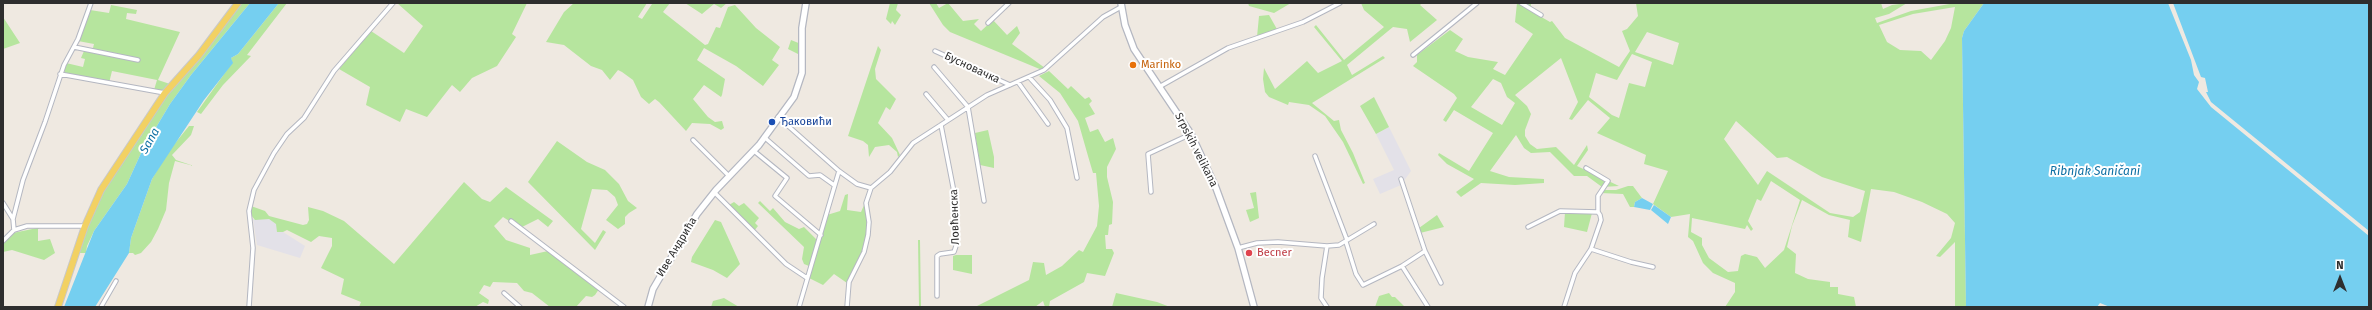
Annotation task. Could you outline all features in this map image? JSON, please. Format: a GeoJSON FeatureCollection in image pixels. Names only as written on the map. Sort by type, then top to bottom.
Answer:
{"type":"FeatureCollection","features":[{"type":"Feature","properties":{"kind":"main road"},"geometry":{"type":"LineString","coordinates":[[58,307],[85,226],[101,190],[165,93],[199,55],[238,3]]}},
{"type":"Feature","properties":{"kind":"street"},"geometry":{"type":"LineString","coordinates":[[14,230],[13,219],[23,180],[45,122],[60,74],[74,47],[90,3]]}},
{"type":"Feature","properties":{"kind":"street"},"geometry":{"type":"LineString","coordinates":[[249,307],[253,248],[249,208],[254,190],[274,153],[287,134],[304,118],[334,70],[393,3]]}},
{"type":"Feature","properties":{"kind":"street","name":"Иве Андрића"},"geometry":{"type":"LineString","coordinates":[[648,307],[653,289],[697,214],[714,192],[754,151],[794,97],[800,82],[803,24],[806,3]]}},
{"type":"Feature","properties":{"kind":"street"},"geometry":{"type":"LineString","coordinates":[[988,23],[1009,3]]}},
{"type":"Feature","properties":{"kind":"street"},"geometry":{"type":"LineString","coordinates":[[1159,87],[1228,48],[1303,22],[1340,3]]}},
{"type":"Feature","properties":{"kind":"street"},"geometry":{"type":"LineString","coordinates":[[1413,55],[1477,3]]}},
{"type":"Feature","properties":{"kind":"street"},"geometry":{"type":"LineString","coordinates":[[1522,3],[1541,15]]}},
{"type":"Feature","properties":{"kind":"street"},"geometry":{"type":"LineString","coordinates":[[847,307],[849,282],[864,252],[868,235],[869,222],[866,203],[871,188],[890,172],[914,143],[987,95],[1044,70],[1103,17],[1121,5]]}},
{"type":"Feature","properties":{"kind":"street","name":"Srpskih velikana"},"geometry":{"type":"LineString","coordinates":[[1121,5],[1125,26],[1134,49],[1191,134],[1216,188],[1238,248],[1254,307]]}},
{"type":"Feature","properties":{"kind":"street"},"geometry":{"type":"LineString","coordinates":[[74,47],[138,60]]}},
{"type":"Feature","properties":{"kind":"street","name":"Бусновачка"},"geometry":{"type":"LineString","coordinates":[[935,51],[1010,85]]}},
{"type":"Feature","properties":{"kind":"street"},"geometry":{"type":"LineString","coordinates":[[934,67],[968,107],[984,201]]}},
{"type":"Feature","properties":{"kind":"street"},"geometry":{"type":"LineString","coordinates":[[60,74],[165,93]]}},
{"type":"Feature","properties":{"kind":"street"},"geometry":{"type":"LineString","coordinates":[[1030,77],[1050,100],[1067,128],[1077,178]]}},
{"type":"Feature","properties":{"kind":"street"},"geometry":{"type":"LineString","coordinates":[[1018,82],[1048,124]]}},
{"type":"Feature","properties":{"kind":"street"},"geometry":{"type":"LineString","coordinates":[[926,94],[948,120]]}},
{"type":"Feature","properties":{"kind":"street"},"geometry":{"type":"LineString","coordinates":[[778,117],[839,171],[857,184],[871,188]]}},
{"type":"Feature","properties":{"kind":"street","name":"Ловћенска"},"geometry":{"type":"LineString","coordinates":[[937,296],[937,256],[939,254],[953,253],[956,246],[956,197],[941,125]]}},
{"type":"Feature","properties":{"kind":"street"},"geometry":{"type":"LineString","coordinates":[[1151,192],[1148,154],[1191,134]]}},
{"type":"Feature","properties":{"kind":"street"},"geometry":{"type":"LineString","coordinates":[[764,137],[809,176],[820,175],[834,185]]}},
{"type":"Feature","properties":{"kind":"street"},"geometry":{"type":"LineString","coordinates":[[693,140],[729,176]]}},
{"type":"Feature","properties":{"kind":"street"},"geometry":{"type":"LineString","coordinates":[[754,151],[787,178],[775,193],[775,196],[821,235]]}},
{"type":"Feature","properties":{"kind":"street"},"geometry":{"type":"LineString","coordinates":[[1315,156],[1347,241],[1356,274],[1363,285],[1402,266],[1424,251]]}},
{"type":"Feature","properties":{"kind":"street"},"geometry":{"type":"LineString","coordinates":[[1564,307],[1575,273],[1591,248],[1601,220],[1598,212],[1598,196],[1608,180],[1586,168]]}},
{"type":"Feature","properties":{"kind":"street"},"geometry":{"type":"LineString","coordinates":[[799,307],[839,171]]}},
{"type":"Feature","properties":{"kind":"street"},"geometry":{"type":"LineString","coordinates":[[1401,179],[1424,251],[1441,283]]}},
{"type":"Feature","properties":{"kind":"street"},"geometry":{"type":"LineString","coordinates":[[714,192],[786,264],[807,278]]}},
{"type":"Feature","properties":{"kind":"street"},"geometry":{"type":"LineString","coordinates":[[3,203],[13,219]]}},
{"type":"Feature","properties":{"kind":"street"},"geometry":{"type":"LineString","coordinates":[[1528,227],[1560,211],[1598,212]]}},
{"type":"Feature","properties":{"kind":"street"},"geometry":{"type":"LineString","coordinates":[[511,221],[624,307]]}},
{"type":"Feature","properties":{"kind":"street"},"geometry":{"type":"LineString","coordinates":[[1238,248],[1257,243],[1278,242],[1327,246],[1339,245],[1374,224]]}},
{"type":"Feature","properties":{"kind":"street"},"geometry":{"type":"LineString","coordinates":[[3,241],[14,230],[36,225],[85,226]]}},
{"type":"Feature","properties":{"kind":"street"},"geometry":{"type":"LineString","coordinates":[[1327,246],[1322,278],[1321,298],[1327,307]]}},
{"type":"Feature","properties":{"kind":"street"},"geometry":{"type":"LineString","coordinates":[[1591,248],[1630,262],[1653,267]]}},
{"type":"Feature","properties":{"kind":"street"},"geometry":{"type":"LineString","coordinates":[[1402,266],[1428,307]]}},
{"type":"Feature","properties":{"kind":"street"},"geometry":{"type":"LineString","coordinates":[[101,307],[116,281]]}},
{"type":"Feature","properties":{"kind":"street"},"geometry":{"type":"LineString","coordinates":[[504,293],[520,307]]}},
{"type":"Feature","properties":{"kind":"shaded area"},"geometry":{"type":"Polygon","coordinates":[[[1389,127],[1411,171],[1401,185],[1380,194],[1373,179],[1394,170],[1376,134],[1389,127]]]}},
{"type":"Feature","properties":{"kind":"shaded area"},"geometry":{"type":"Polygon","coordinates":[[[253,219],[269,219],[277,224],[277,232],[283,232],[305,246],[300,258],[257,245],[253,219]]]}},
{"type":"Feature","properties":{"kind":"green space"},"geometry":{"type":"Polygon","coordinates":[[[240,3],[250,3],[191,75],[170,104],[142,151],[127,184],[94,231],[87,246],[86,253],[78,253],[99,199],[110,178],[141,136],[158,106],[240,3]]]}},
{"type":"Feature","properties":{"kind":"green space"},"geometry":{"type":"Polygon","coordinates":[[[279,3],[287,3],[247,55],[251,56],[223,85],[201,114],[197,112],[232,63],[231,58],[238,54],[279,3]]]}},
{"type":"Feature","properties":{"kind":"green space"},"geometry":{"type":"Polygon","coordinates":[[[397,3],[527,3],[512,34],[516,37],[497,66],[472,78],[460,92],[452,85],[427,117],[406,109],[400,122],[366,105],[370,87],[339,69],[371,31],[404,53],[423,26],[397,3]]]}},
{"type":"Feature","properties":{"kind":"green space"},"geometry":{"type":"Polygon","coordinates":[[[574,3],[647,3],[670,3],[663,12],[705,45],[708,44],[716,27],[720,28],[728,7],[735,5],[756,28],[780,47],[772,60],[779,65],[763,86],[736,66],[704,48],[697,60],[725,79],[722,95],[721,97],[704,85],[693,99],[708,117],[715,122],[722,121],[724,128],[721,130],[710,124],[692,123],[686,131],[659,102],[655,99],[649,104],[641,97],[633,80],[622,72],[618,70],[610,80],[602,70],[591,66],[564,45],[546,42],[564,12],[574,3]],[[647,3],[638,17],[642,19],[652,4],[647,3]]]}},
{"type":"Feature","properties":{"kind":"green space"},"geometry":{"type":"Polygon","coordinates":[[[685,3],[727,3],[721,8],[714,4],[702,14],[685,3]]]}},
{"type":"Feature","properties":{"kind":"green space"},"geometry":{"type":"Polygon","coordinates":[[[890,3],[898,3],[896,10],[901,15],[895,25],[892,21],[891,24],[886,19],[890,3]]]}},
{"type":"Feature","properties":{"kind":"green space"},"geometry":{"type":"Polygon","coordinates":[[[929,3],[936,3],[939,8],[948,3],[963,21],[979,19],[974,24],[981,31],[993,20],[1007,35],[1017,26],[1020,33],[1012,44],[1045,68],[1042,70],[950,32],[943,25],[929,3]]]}},
{"type":"Feature","properties":{"kind":"green space"},"geometry":{"type":"Polygon","coordinates":[[[1248,3],[1291,3],[1274,13],[1249,6],[1248,3]]]}},
{"type":"Feature","properties":{"kind":"green space"},"geometry":{"type":"Polygon","coordinates":[[[1361,3],[1422,3],[1420,5],[1437,20],[1410,42],[1407,29],[1393,27],[1347,65],[1352,75],[1383,56],[1385,58],[1312,103],[1334,121],[1339,120],[1341,130],[1353,153],[1365,183],[1363,184],[1343,142],[1325,116],[1309,105],[1289,102],[1288,105],[1269,97],[1265,92],[1263,79],[1264,68],[1275,89],[1307,61],[1318,73],[1342,61],[1314,27],[1316,25],[1344,60],[1384,27],[1364,10],[1361,3]]]}},
{"type":"Feature","properties":{"kind":"green space"},"geometry":{"type":"Polygon","coordinates":[[[1517,3],[1531,3],[1531,11],[1550,22],[1552,21],[1565,38],[1619,67],[1630,51],[1622,31],[1627,29],[1638,16],[1636,3],[1881,3],[1883,9],[1892,5],[1907,3],[1889,14],[1875,18],[1877,23],[1911,11],[1955,3],[1984,3],[1964,31],[1962,38],[1966,307],[1955,307],[1955,242],[1940,257],[1936,256],[1951,238],[1955,223],[1947,214],[1922,202],[1894,192],[1871,189],[1861,242],[1848,237],[1850,220],[1829,215],[1802,200],[1792,226],[1787,247],[1796,254],[1795,273],[1808,279],[1830,282],[1830,287],[1838,287],[1838,294],[1854,297],[1856,307],[1725,307],[1735,292],[1735,283],[1713,273],[1703,263],[1693,241],[1688,237],[1690,214],[1671,217],[1653,204],[1668,171],[1644,164],[1646,155],[1597,133],[1610,118],[1588,100],[1572,120],[1569,119],[1578,102],[1561,58],[1515,95],[1527,106],[1531,114],[1525,130],[1525,136],[1530,144],[1537,149],[1556,147],[1574,165],[1587,145],[1588,150],[1577,166],[1619,186],[1602,187],[1587,176],[1574,176],[1550,152],[1531,153],[1524,148],[1516,135],[1490,171],[1509,177],[1544,179],[1544,183],[1515,185],[1481,183],[1461,197],[1456,192],[1474,179],[1447,164],[1438,155],[1439,153],[1469,171],[1493,133],[1454,110],[1446,122],[1443,120],[1457,98],[1454,94],[1413,66],[1417,62],[1417,55],[1450,30],[1463,39],[1455,51],[1468,57],[1498,62],[1493,69],[1505,75],[1533,34],[1515,22],[1517,3]],[[1955,7],[1913,14],[1879,25],[1887,42],[1900,50],[1921,51],[1931,60],[1945,41],[1951,28],[1955,7]],[[1647,32],[1635,52],[1673,65],[1679,43],[1647,32]],[[1632,54],[1617,80],[1596,73],[1589,97],[1612,115],[1619,118],[1629,83],[1645,87],[1652,62],[1632,54]],[[1493,79],[1471,107],[1502,125],[1515,103],[1507,97],[1501,83],[1493,79]],[[1736,121],[1724,139],[1758,185],[1767,171],[1830,213],[1853,217],[1860,212],[1865,191],[1822,177],[1787,157],[1777,158],[1736,121]],[[1771,181],[1761,201],[1757,199],[1748,221],[1753,229],[1751,231],[1747,225],[1745,229],[1692,218],[1691,232],[1702,238],[1702,245],[1709,258],[1728,272],[1738,271],[1741,256],[1745,254],[1757,257],[1765,268],[1784,250],[1800,200],[1771,181]]]}},
{"type":"Feature","properties":{"kind":"green space"},"geometry":{"type":"Polygon","coordinates":[[[111,5],[137,10],[136,14],[127,13],[126,19],[180,32],[158,80],[170,84],[164,90],[154,90],[157,80],[112,71],[109,83],[64,73],[66,63],[83,67],[85,59],[81,58],[84,51],[92,52],[94,44],[78,41],[90,10],[109,13],[111,5]]]}},
{"type":"Feature","properties":{"kind":"green space"},"geometry":{"type":"Polygon","coordinates":[[[1269,15],[1278,31],[1257,37],[1259,16],[1269,15]]]}},
{"type":"Feature","properties":{"kind":"green space"},"geometry":{"type":"Polygon","coordinates":[[[3,17],[20,43],[3,49],[3,17]]]}},
{"type":"Feature","properties":{"kind":"green space"},"geometry":{"type":"Polygon","coordinates":[[[791,40],[801,44],[800,55],[788,49],[791,40]]]}},
{"type":"Feature","properties":{"kind":"green space"},"geometry":{"type":"Polygon","coordinates":[[[878,46],[881,50],[875,69],[876,79],[896,99],[890,110],[886,107],[878,123],[892,138],[900,155],[898,157],[897,152],[889,145],[875,147],[869,157],[868,145],[863,141],[848,136],[878,46]]]}},
{"type":"Feature","properties":{"kind":"green space"},"geometry":{"type":"Polygon","coordinates":[[[1049,71],[1068,89],[1071,86],[1085,99],[1089,97],[1092,101],[1089,104],[1095,114],[1085,118],[1090,132],[1098,129],[1105,142],[1113,138],[1116,149],[1107,167],[1107,177],[1113,202],[1112,224],[1109,225],[1108,235],[1105,235],[1106,249],[1112,249],[1114,253],[1105,276],[1087,273],[1084,282],[1050,301],[1049,307],[1045,307],[1043,301],[1035,307],[975,307],[1029,280],[1033,262],[1044,263],[1046,275],[1062,266],[1079,250],[1083,252],[1097,226],[1099,206],[1096,173],[1093,173],[1078,121],[1060,93],[1039,76],[1049,71]]]}},
{"type":"Feature","properties":{"kind":"green space"},"geometry":{"type":"Polygon","coordinates":[[[1374,97],[1389,127],[1376,134],[1360,106],[1374,97]]]}},
{"type":"Feature","properties":{"kind":"green space"},"geometry":{"type":"Polygon","coordinates":[[[189,126],[194,126],[191,135],[172,155],[176,160],[194,166],[175,161],[169,183],[166,210],[158,229],[151,242],[141,253],[135,255],[133,253],[129,253],[131,238],[152,179],[168,152],[189,126]]]}},
{"type":"Feature","properties":{"kind":"green space"},"geometry":{"type":"Polygon","coordinates":[[[988,130],[994,157],[994,168],[980,165],[975,133],[988,130]]]}},
{"type":"Feature","properties":{"kind":"green space"},"geometry":{"type":"Polygon","coordinates":[[[557,141],[587,162],[605,170],[619,184],[628,201],[637,208],[625,217],[625,224],[618,229],[606,220],[618,205],[615,197],[607,190],[592,189],[581,229],[595,243],[603,230],[606,232],[595,250],[528,182],[557,141]]]}},
{"type":"Feature","properties":{"kind":"green space"},"geometry":{"type":"Polygon","coordinates":[[[464,182],[482,199],[490,202],[506,187],[553,221],[548,227],[538,219],[520,228],[503,217],[494,226],[506,240],[530,248],[530,255],[548,251],[599,289],[595,295],[592,297],[586,296],[576,307],[550,307],[532,293],[524,291],[517,283],[493,282],[490,287],[484,285],[479,293],[489,300],[488,304],[483,302],[475,307],[359,307],[361,302],[341,294],[344,279],[321,268],[332,246],[332,238],[319,236],[311,242],[287,230],[277,232],[276,224],[269,219],[255,220],[251,215],[251,206],[265,211],[269,216],[303,225],[307,224],[309,220],[308,207],[323,211],[344,221],[394,264],[464,182]]]}},
{"type":"Feature","properties":{"kind":"green space"},"geometry":{"type":"Polygon","coordinates":[[[1633,186],[1642,198],[1635,202],[1634,207],[1630,207],[1623,194],[1600,193],[1602,190],[1616,190],[1633,186]]]}},
{"type":"Feature","properties":{"kind":"green space"},"geometry":{"type":"Polygon","coordinates":[[[1256,192],[1259,218],[1250,222],[1246,210],[1254,208],[1250,193],[1256,192]]]}},
{"type":"Feature","properties":{"kind":"green space"},"geometry":{"type":"Polygon","coordinates":[[[848,194],[847,210],[861,212],[865,203],[868,226],[864,248],[847,283],[834,274],[823,285],[809,278],[827,215],[840,211],[845,195],[848,194]]]}},
{"type":"Feature","properties":{"kind":"green space"},"geometry":{"type":"Polygon","coordinates":[[[760,201],[770,211],[773,208],[785,222],[799,229],[804,227],[817,240],[809,266],[804,264],[802,259],[804,247],[758,203],[760,201]]]}},
{"type":"Feature","properties":{"kind":"green space"},"geometry":{"type":"Polygon","coordinates":[[[734,202],[739,206],[744,203],[759,218],[755,223],[758,226],[754,231],[729,205],[734,202]]]}},
{"type":"Feature","properties":{"kind":"green space"},"geometry":{"type":"Polygon","coordinates":[[[1565,212],[1592,213],[1587,232],[1564,227],[1565,212]]]}},
{"type":"Feature","properties":{"kind":"green space"},"geometry":{"type":"Polygon","coordinates":[[[1437,215],[1444,227],[1420,233],[1419,228],[1437,215]]]}},
{"type":"Feature","properties":{"kind":"green space"},"geometry":{"type":"Polygon","coordinates":[[[715,220],[721,222],[740,264],[727,278],[713,270],[691,262],[692,257],[715,220]]]}},
{"type":"Feature","properties":{"kind":"green space"},"geometry":{"type":"Polygon","coordinates":[[[42,227],[38,229],[38,241],[50,239],[55,253],[44,260],[12,250],[3,252],[3,243],[13,233],[42,227]]]}},
{"type":"Feature","properties":{"kind":"green space"},"geometry":{"type":"Polygon","coordinates":[[[918,240],[920,240],[921,307],[919,307],[918,240]]]}},
{"type":"Feature","properties":{"kind":"green space"},"geometry":{"type":"Polygon","coordinates":[[[972,255],[972,274],[953,270],[953,256],[972,255]]]}},
{"type":"Feature","properties":{"kind":"green space"},"geometry":{"type":"Polygon","coordinates":[[[1116,293],[1157,302],[1170,307],[1112,307],[1116,293]]]}},
{"type":"Feature","properties":{"kind":"green space"},"geometry":{"type":"Polygon","coordinates":[[[1389,293],[1405,307],[1375,307],[1379,296],[1389,293]]]}},
{"type":"Feature","properties":{"kind":"green space"},"geometry":{"type":"Polygon","coordinates":[[[724,298],[739,307],[711,307],[713,301],[724,298]]]}},
{"type":"Feature","properties":{"kind":"water","name":"Sana"},"geometry":{"type":"Polygon","coordinates":[[[250,3],[279,3],[238,54],[231,58],[233,63],[204,100],[152,179],[131,238],[129,253],[95,307],[64,307],[94,231],[127,184],[142,151],[170,104],[191,75],[250,3]]]}},
{"type":"Feature","properties":{"kind":"water","name":"Ribnjak Saničani"},"geometry":{"type":"Polygon","coordinates":[[[1984,3],[2168,3],[2191,60],[2194,75],[2199,82],[2197,89],[2211,107],[2369,236],[2369,307],[2110,307],[2100,303],[2097,307],[1966,307],[1962,38],[1964,31],[1984,3]]]}},
{"type":"Feature","properties":{"kind":"water"},"geometry":{"type":"Polygon","coordinates":[[[2173,3],[2369,3],[2369,231],[2211,102],[2206,92],[2208,92],[2205,78],[2201,77],[2173,3]]]}},
{"type":"Feature","properties":{"kind":"water"},"geometry":{"type":"Polygon","coordinates":[[[1642,198],[1653,204],[1650,210],[1634,207],[1635,202],[1642,198]]]}},
{"type":"Feature","properties":{"kind":"water"},"geometry":{"type":"Polygon","coordinates":[[[1654,205],[1671,217],[1668,224],[1651,210],[1654,205]]]}},
{"type":"Feature","properties":{"kind":"place","name":"Marinko"},"geometry":{"type":"Point","coordinates":[1133,65]}},
{"type":"Feature","properties":{"kind":"place","name":"Ђаковићи"},"geometry":{"type":"Point","coordinates":[772,122]}},
{"type":"Feature","properties":{"kind":"place","name":"Becner"},"geometry":{"type":"Point","coordinates":[1249,253]}}]}
